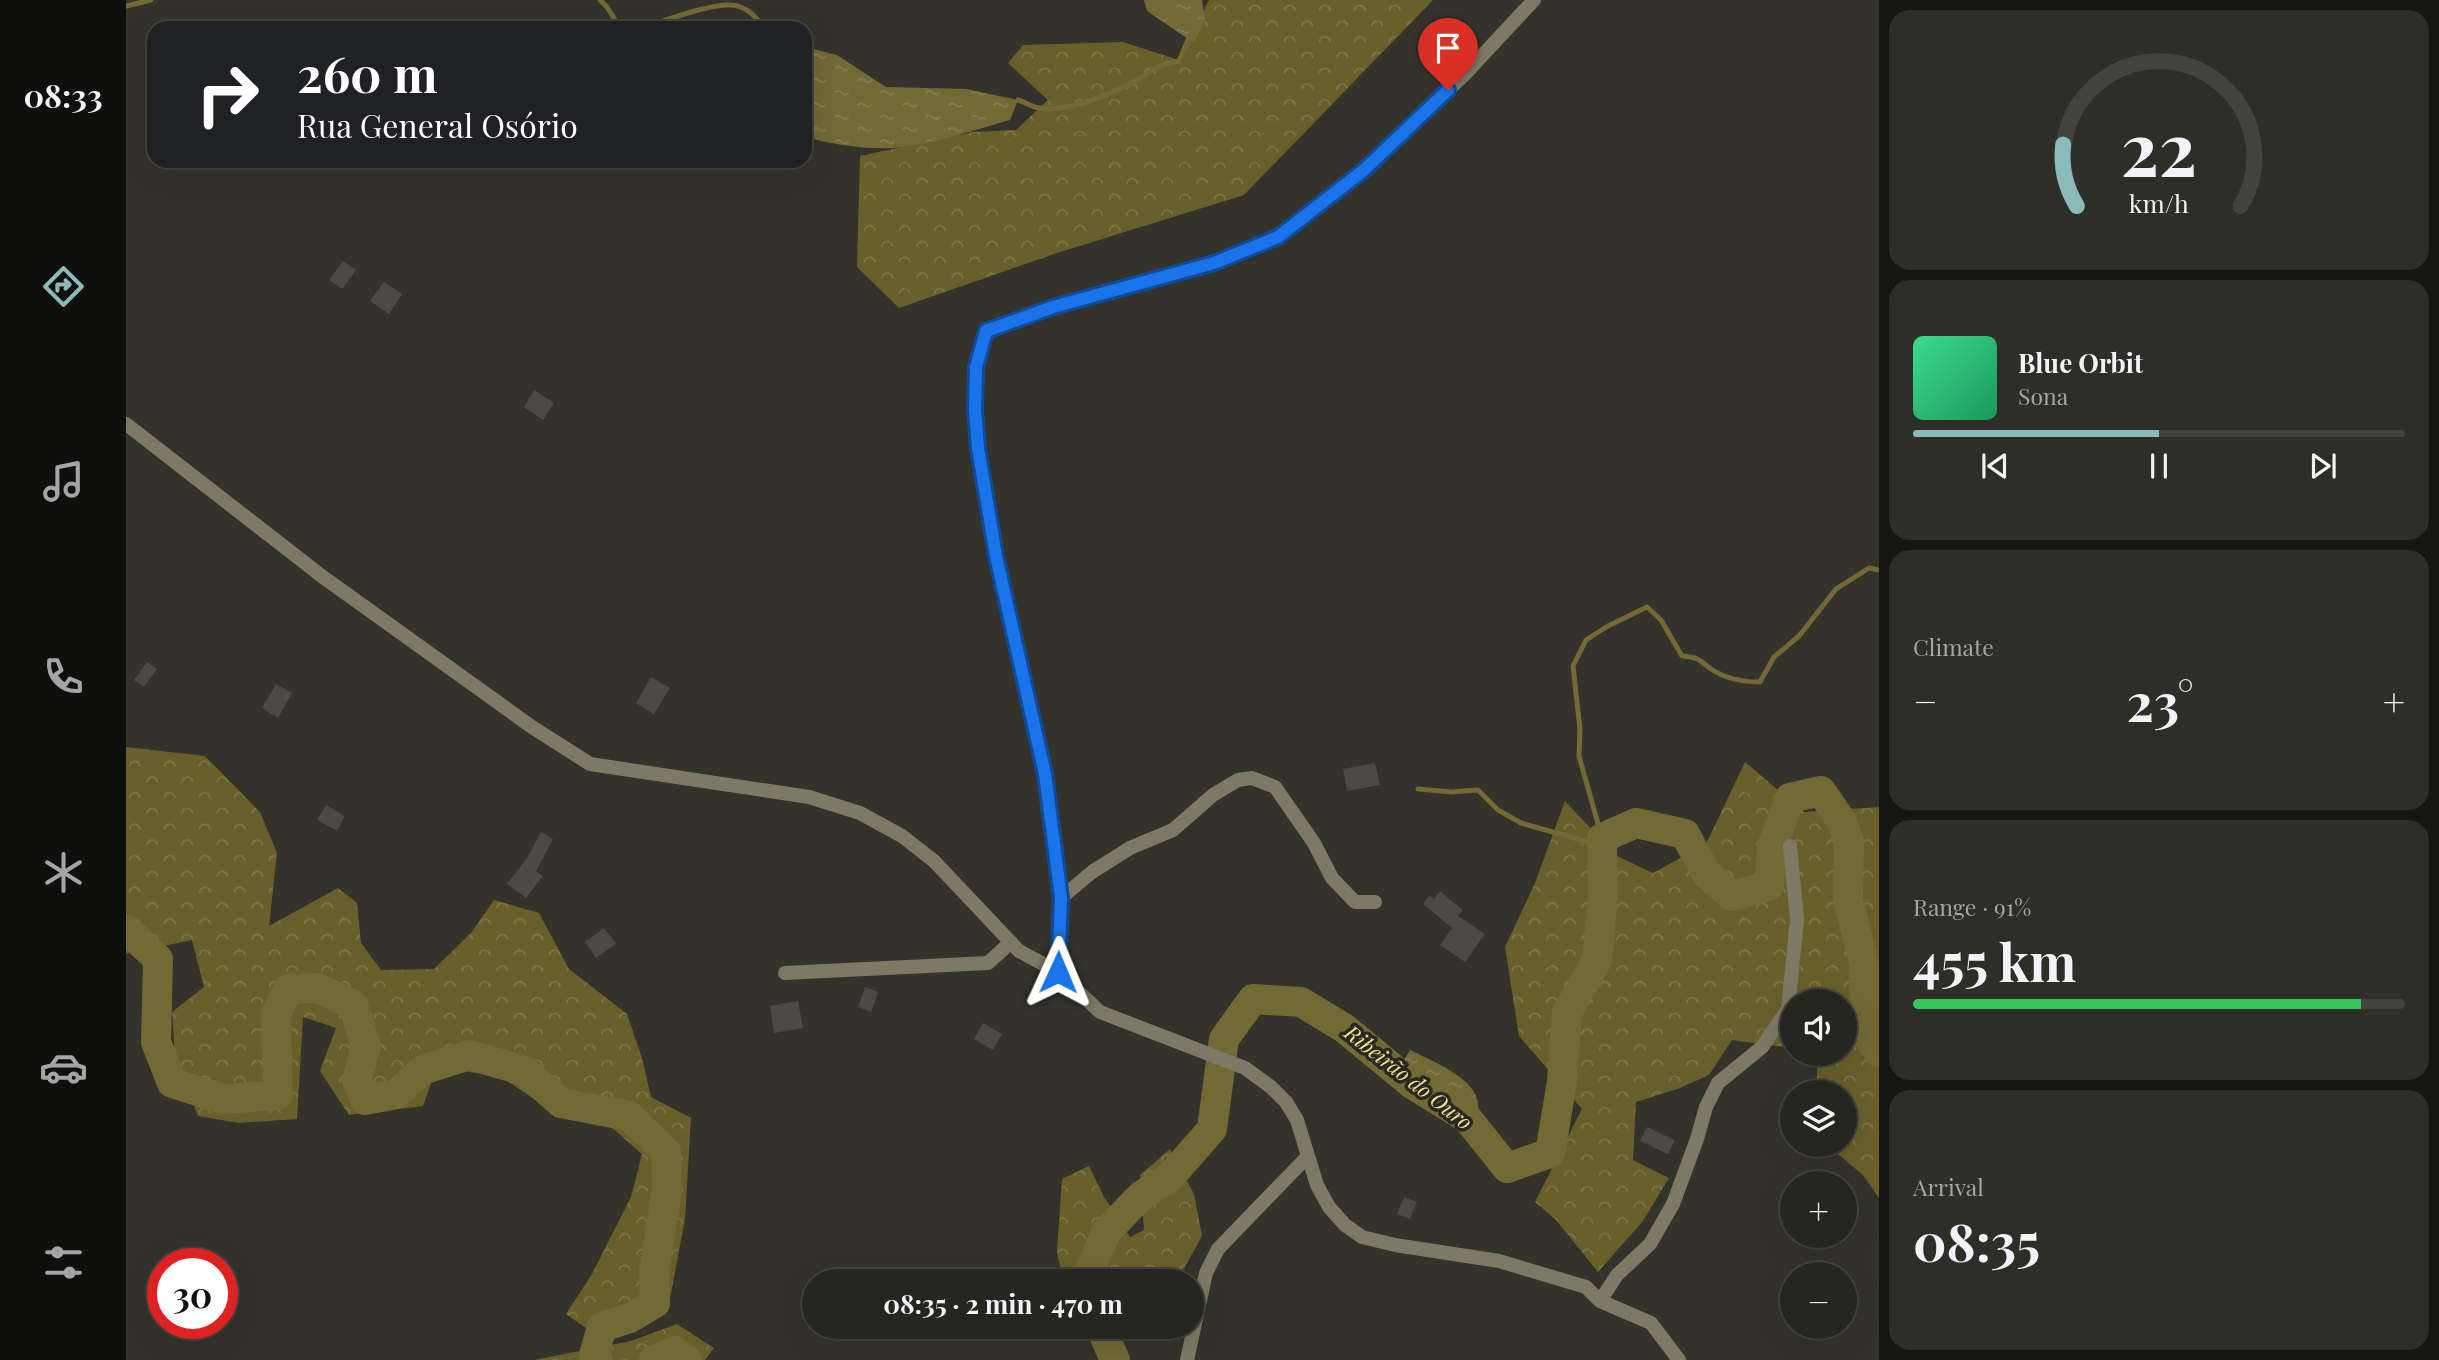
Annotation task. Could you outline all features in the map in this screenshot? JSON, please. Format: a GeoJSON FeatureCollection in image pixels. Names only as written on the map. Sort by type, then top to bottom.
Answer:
{"type":"FeatureCollection","features":[{"type":"Feature","properties":{"kind":"street"},"geometry":{"type":"LineString","coordinates":[[1058,972],[1061,898],[1045,774],[996,556],[978,448],[976,367],[986,331],[1053,307],[1214,263],[1278,237],[1364,170],[1465,74],[1534,0]]}},
{"type":"Feature","properties":{"kind":"street"},"geometry":{"type":"LineString","coordinates":[[126,424],[323,577],[562,748],[590,764],[809,797],[860,813],[902,836],[934,862],[1019,951],[1058,972],[1100,1012],[1245,1068],[1264,1081],[1286,1102],[1297,1120],[1317,1185],[1329,1208],[1345,1225],[1362,1237],[1395,1245],[1499,1261],[1586,1286],[1600,1301],[1651,1323],[1679,1360]]}},
{"type":"Feature","properties":{"kind":"street"},"geometry":{"type":"LineString","coordinates":[[1061,898],[1093,872],[1130,848],[1173,830],[1213,796],[1237,780],[1252,778],[1275,787],[1314,843],[1332,878],[1355,902],[1375,902]]}},
{"type":"Feature","properties":{"kind":"street"},"geometry":{"type":"LineString","coordinates":[[1600,1301],[1617,1275],[1650,1244],[1673,1204],[1706,1107],[1718,1083],[1762,1046],[1788,1009],[1797,919],[1790,846]]}},
{"type":"Feature","properties":{"kind":"street"},"geometry":{"type":"LineString","coordinates":[[785,973],[988,963],[1011,942]]}},
{"type":"Feature","properties":{"kind":"street"},"geometry":{"type":"LineString","coordinates":[[1187,1360],[1206,1273],[1218,1249],[1307,1157]]}},
{"type":"Feature","properties":{"kind":"green space"},"geometry":{"type":"Polygon","coordinates":[[[1209,0],[1433,0],[1244,195],[1057,253],[899,308],[857,267],[860,156],[973,132],[1016,130],[1048,100],[1008,63],[1023,45],[1123,42],[1179,60],[1209,0]]]}},
{"type":"Feature","properties":{"kind":"green space"},"geometry":{"type":"Polygon","coordinates":[[[126,747],[205,756],[260,812],[277,853],[269,926],[338,888],[357,903],[361,943],[381,970],[434,969],[471,933],[494,900],[539,913],[569,969],[627,1014],[642,1058],[651,1097],[691,1118],[685,1219],[669,1304],[586,1328],[566,1314],[592,1274],[631,1197],[642,1154],[610,1126],[562,1118],[503,1078],[437,1066],[423,1106],[349,1115],[320,1071],[336,1028],[303,1017],[297,1119],[239,1123],[198,1116],[175,1056],[172,1012],[204,987],[192,940],[126,954],[126,747]]]}},
{"type":"Feature","properties":{"kind":"green space"},"geometry":{"type":"Polygon","coordinates":[[[1745,762],[1804,812],[1879,807],[1879,1198],[1863,1175],[1841,1157],[1857,1157],[1857,1080],[1817,1080],[1817,1066],[1857,1066],[1857,989],[1780,989],[1780,1046],[1732,1040],[1709,1075],[1680,1088],[1636,1102],[1633,1160],[1669,1178],[1643,1221],[1598,1272],[1556,1220],[1535,1202],[1582,1109],[1519,1036],[1505,947],[1535,883],[1565,801],[1617,856],[1653,873],[1706,844],[1745,762]]]}},
{"type":"Feature","properties":{"kind":"green space"},"geometry":{"type":"Polygon","coordinates":[[[1170,1149],[1194,1194],[1202,1236],[1184,1269],[1061,1269],[1057,1251],[1062,1179],[1089,1166],[1104,1197],[1130,1237],[1144,1230],[1140,1175],[1170,1149]]]}},
{"type":"Feature","properties":{"kind":"green space"},"geometry":{"type":"Polygon","coordinates":[[[677,1324],[714,1348],[705,1360],[534,1360],[631,1341],[677,1324]]]}},
{"type":"Feature","properties":{"kind":"water"},"geometry":{"type":"Polygon","coordinates":[[[1144,0],[1202,0],[1205,20],[1194,43],[1147,11],[1144,0]]]}},
{"type":"Feature","properties":{"kind":"water"},"geometry":{"type":"Polygon","coordinates":[[[812,49],[837,55],[886,87],[966,89],[1018,100],[1010,120],[916,145],[866,148],[812,139],[812,49]]]}},
{"type":"Feature","properties":{"kind":"water"},"geometry":{"type":"Polygon","coordinates":[[[1410,1050],[1453,1072],[1472,1088],[1478,1108],[1474,1124],[1452,1126],[1445,1110],[1402,1091],[1392,1080],[1410,1050]]]}},
{"type":"Feature","properties":{"kind":"building"},"geometry":{"type":"Polygon","coordinates":[[[343,261],[356,270],[342,289],[329,280],[343,261]]]}},
{"type":"Feature","properties":{"kind":"building"},"geometry":{"type":"Polygon","coordinates":[[[384,282],[402,294],[389,314],[370,301],[384,282]]]}},
{"type":"Feature","properties":{"kind":"building"},"geometry":{"type":"Polygon","coordinates":[[[534,390],[554,403],[543,420],[524,407],[534,390]]]}},
{"type":"Feature","properties":{"kind":"building"},"geometry":{"type":"Polygon","coordinates":[[[147,662],[157,669],[144,687],[134,680],[147,662]]]}},
{"type":"Feature","properties":{"kind":"building"},"geometry":{"type":"Polygon","coordinates":[[[651,677],[670,688],[654,714],[636,703],[651,677]]]}},
{"type":"Feature","properties":{"kind":"building"},"geometry":{"type":"Polygon","coordinates":[[[276,684],[292,693],[278,718],[262,708],[276,684]]]}},
{"type":"Feature","properties":{"kind":"building"},"geometry":{"type":"Polygon","coordinates":[[[1375,763],[1380,785],[1347,791],[1343,769],[1375,763]]]}},
{"type":"Feature","properties":{"kind":"building"},"geometry":{"type":"Polygon","coordinates":[[[326,805],[345,816],[337,831],[317,820],[326,805]]]}},
{"type":"Feature","properties":{"kind":"building"},"geometry":{"type":"Polygon","coordinates":[[[541,832],[553,839],[536,871],[543,876],[526,898],[507,884],[527,858],[541,832]]]}},
{"type":"Feature","properties":{"kind":"building"},"geometry":{"type":"Polygon","coordinates":[[[1440,891],[1463,910],[1458,916],[1485,934],[1465,962],[1440,945],[1452,928],[1423,904],[1429,896],[1434,899],[1440,891]]]}},
{"type":"Feature","properties":{"kind":"building"},"geometry":{"type":"Polygon","coordinates":[[[604,928],[616,944],[596,958],[585,942],[604,928]]]}},
{"type":"Feature","properties":{"kind":"building"},"geometry":{"type":"Polygon","coordinates":[[[865,987],[878,992],[871,1012],[858,1007],[865,987]]]}},
{"type":"Feature","properties":{"kind":"building"},"geometry":{"type":"Polygon","coordinates":[[[798,1001],[803,1028],[774,1033],[770,1006],[798,1001]]]}},
{"type":"Feature","properties":{"kind":"building"},"geometry":{"type":"Polygon","coordinates":[[[983,1023],[1002,1034],[993,1050],[974,1039],[983,1023]]]}},
{"type":"Feature","properties":{"kind":"building"},"geometry":{"type":"Polygon","coordinates":[[[1647,1127],[1675,1140],[1668,1154],[1640,1141],[1647,1127]]]}},
{"type":"Feature","properties":{"kind":"building"},"geometry":{"type":"Polygon","coordinates":[[[1404,1197],[1417,1202],[1410,1219],[1397,1214],[1404,1197]]]}},
{"type":"Feature","properties":{"kind":"waterway"},"geometry":{"type":"LineString","coordinates":[[126,6],[151,0]]}},
{"type":"Feature","properties":{"kind":"waterway"},"geometry":{"type":"LineString","coordinates":[[600,0],[616,21]]}},
{"type":"Feature","properties":{"kind":"waterway"},"geometry":{"type":"LineString","coordinates":[[663,21],[721,5],[740,7],[759,21]]}},
{"type":"Feature","properties":{"kind":"waterway"},"geometry":{"type":"LineString","coordinates":[[1018,100],[1050,109],[1098,98],[1130,84],[1158,67],[1179,61],[1188,40]]}},
{"type":"Feature","properties":{"kind":"waterway"},"geometry":{"type":"LineString","coordinates":[[1602,838],[1579,756],[1580,729],[1573,666],[1586,640],[1647,607],[1661,620],[1682,656],[1693,657],[1729,678],[1760,682],[1774,657],[1799,636],[1836,589],[1869,568],[1879,570]]}},
{"type":"Feature","properties":{"kind":"waterway"},"geometry":{"type":"LineString","coordinates":[[1418,789],[1451,792],[1478,790],[1498,810],[1521,823],[1602,846]]}},
{"type":"Feature","properties":{"kind":"waterway","name":"Ribeirão do Ouro"},"geometry":{"type":"LineString","coordinates":[[1091,1269],[1106,1232],[1141,1196],[1171,1176],[1212,1129],[1224,1039],[1253,999],[1301,1002],[1344,1028],[1412,1084],[1467,1118],[1507,1168],[1550,1153],[1562,1082],[1567,1013],[1597,960],[1603,897],[1602,838],[1636,823],[1685,834],[1706,873],[1732,896],[1769,886],[1772,847],[1790,798],[1821,791],[1843,823],[1849,842],[1848,900],[1864,963],[1867,1036],[1879,1052]]}},
{"type":"Feature","properties":{"kind":"waterway","name":"Ribeirão do Ouro"},"geometry":{"type":"LineString","coordinates":[[126,929],[158,959],[156,1042],[172,1083],[223,1099],[278,1095],[276,1015],[288,989],[318,988],[353,1005],[366,1046],[357,1080],[365,1100],[397,1094],[422,1070],[470,1055],[525,1071],[561,1103],[629,1116],[666,1152],[667,1190],[654,1271],[655,1303],[630,1318],[602,1327],[594,1355],[598,1360]]}},
{"type":"Feature","properties":{"kind":"waterway","name":"Ribeirão do Ouro"},"geometry":{"type":"LineString","coordinates":[[1106,1339],[1115,1360]]}},
{"type":"Feature","properties":{"kind":"waterway","name":"Ribeirão do Ouro"},"geometry":{"type":"LineString","coordinates":[[654,1360],[675,1351],[687,1360]]}},
{"type":"Feature","properties":{"kind":"route"},"geometry":{"type":"LineString","coordinates":[[1058,972],[1061,898],[1045,774],[996,556],[978,448],[976,367],[986,331],[1053,307],[1214,263],[1278,237],[1364,170],[1448,90]]}}]}
